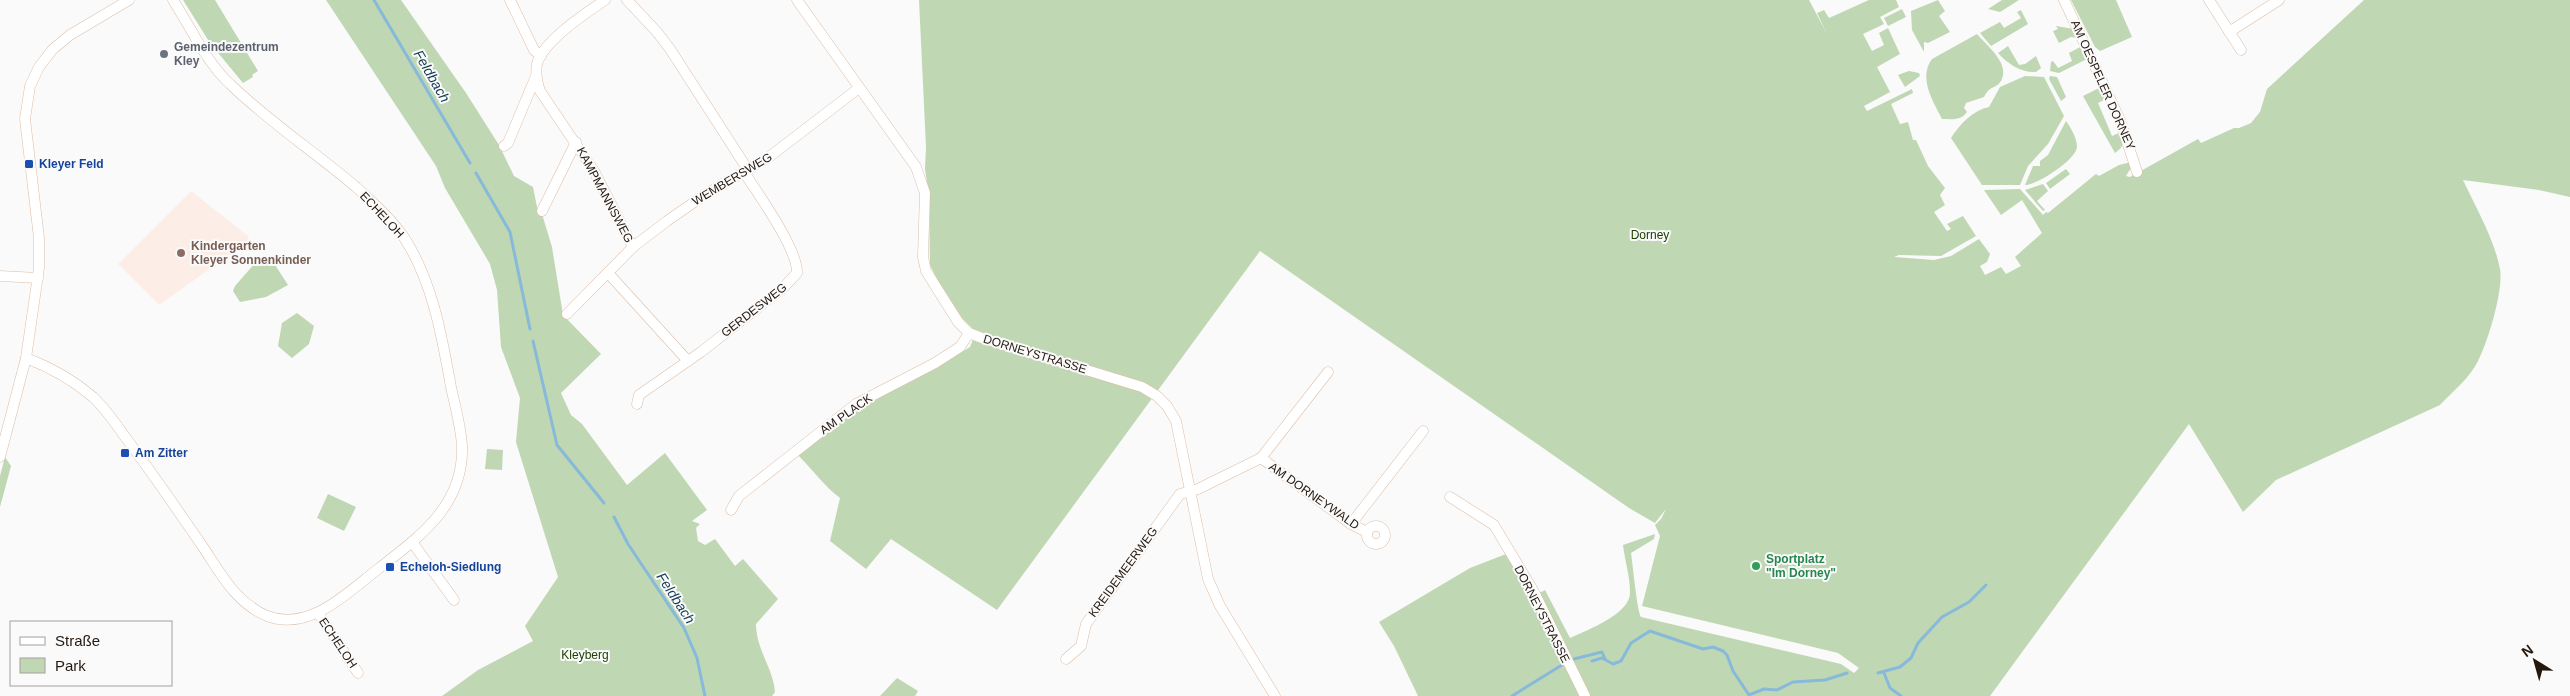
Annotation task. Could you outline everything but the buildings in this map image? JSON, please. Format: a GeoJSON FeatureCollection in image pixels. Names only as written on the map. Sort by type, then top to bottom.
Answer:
{"type":"FeatureCollection","features":[{"type":"Feature","properties":{"kind":"street"},"geometry":{"type":"LineString","coordinates":[[0,457],[26,358],[38,278],[39,238],[24,119],[30,86],[39,67],[52,50],[70,35],[129,0]]}},
{"type":"Feature","properties":{"kind":"street","name":"ECHELOH"},"geometry":{"type":"LineString","coordinates":[[26,358],[47,366],[92,397],[158,481],[233,591],[243,602],[270,617],[300,618],[318,613],[335,602],[412,542],[440,516],[450,500],[458,477],[462,447],[445,355],[428,286],[404,237],[373,202],[228,83],[216,68],[173,0]]}},
{"type":"Feature","properties":{"kind":"street"},"geometry":{"type":"LineString","coordinates":[[510,0],[534,50],[541,56]]}},
{"type":"Feature","properties":{"kind":"street"},"geometry":{"type":"LineString","coordinates":[[504,146],[508,143],[536,76],[541,56],[568,28],[605,0]]}},
{"type":"Feature","properties":{"kind":"street","name":"GERDESWEG"},"geometry":{"type":"LineString","coordinates":[[627,0],[662,39],[746,171],[780,230],[794,258],[797,273],[784,287],[640,396],[637,404]]}},
{"type":"Feature","properties":{"kind":"street","name":"AM OESPELER DORNEY"},"geometry":{"type":"LineString","coordinates":[[2064,0],[2120,120],[2138,172]]}},
{"type":"Feature","properties":{"kind":"street"},"geometry":{"type":"LineString","coordinates":[[2209,0],[2241,50]]}},
{"type":"Feature","properties":{"kind":"street"},"geometry":{"type":"LineString","coordinates":[[2229,32],[2279,0]]}},
{"type":"Feature","properties":{"kind":"street","name":"DORNEYSTRASSE"},"geometry":{"type":"LineString","coordinates":[[801,2],[859,88],[916,167],[922,179],[926,193],[923,257],[926,271],[958,322],[969,332],[1142,387],[1157,396],[1167,406],[1176,421],[1200,544],[1213,592],[1275,696]]}},
{"type":"Feature","properties":{"kind":"street","name":"KAMPMANNSWEG"},"geometry":{"type":"LineString","coordinates":[[536,76],[540,91],[594,171],[633,247]]}},
{"type":"Feature","properties":{"kind":"street","name":"WEMBERSWEG"},"geometry":{"type":"LineString","coordinates":[[567,314],[633,247],[691,204],[770,157],[859,88]]}},
{"type":"Feature","properties":{"kind":"street","name":"KAMPMANNSWEG"},"geometry":{"type":"LineString","coordinates":[[542,211],[576,142]]}},
{"type":"Feature","properties":{"kind":"street"},"geometry":{"type":"LineString","coordinates":[[608,273],[688,361]]}},
{"type":"Feature","properties":{"kind":"street"},"geometry":{"type":"LineString","coordinates":[[0,276],[38,278]]}},
{"type":"Feature","properties":{"kind":"street","name":"AM PLACK"},"geometry":{"type":"LineString","coordinates":[[731,510],[739,496],[832,421],[856,404],[917,373],[960,347],[969,332]]}},
{"type":"Feature","properties":{"kind":"street","name":"AM DORNEYWALD"},"geometry":{"type":"LineString","coordinates":[[1189,492],[1261,458],[1328,372]]}},
{"type":"Feature","properties":{"kind":"street"},"geometry":{"type":"LineString","coordinates":[[1351,524],[1423,431]]}},
{"type":"Feature","properties":{"kind":"street","name":"AM DORNEYWALD"},"geometry":{"type":"LineString","coordinates":[[1261,458],[1351,524],[1367,532]]}},
{"type":"Feature","properties":{"kind":"street","name":"KREIDEMEERWEG"},"geometry":{"type":"LineString","coordinates":[[1066,659],[1081,646],[1086,624],[1180,494],[1189,492]]}},
{"type":"Feature","properties":{"kind":"street","name":"DORNEYSTRASSE"},"geometry":{"type":"LineString","coordinates":[[1450,497],[1494,525],[1534,592],[1585,696]]}},
{"type":"Feature","properties":{"kind":"street"},"geometry":{"type":"LineString","coordinates":[[412,542],[454,600]]}},
{"type":"Feature","properties":{"kind":"street","name":"ECHELOH"},"geometry":{"type":"LineString","coordinates":[[318,613],[358,673]]}},
{"type":"Feature","properties":{"kind":"shaded area","name":"Kindergarten Kleyer Sonnenkinder"},"geometry":{"type":"Polygon","coordinates":[[[191,191],[248,236],[249,241],[159,305],[118,264],[191,191]]]}},
{"type":"Feature","properties":{"kind":"green space"},"geometry":{"type":"Polygon","coordinates":[[[183,0],[215,0],[258,71],[252,75],[253,77],[243,83],[210,43],[183,0]]]}},
{"type":"Feature","properties":{"kind":"green space","name":"Kleyberg"},"geometry":{"type":"Polygon","coordinates":[[[326,0],[401,0],[466,93],[499,145],[514,176],[533,187],[537,207],[542,214],[552,247],[563,315],[601,354],[561,393],[571,415],[582,424],[627,485],[665,453],[707,510],[692,521],[700,524],[696,528],[698,541],[705,545],[715,539],[735,566],[743,559],[778,599],[756,624],[759,642],[774,683],[775,692],[772,696],[442,696],[478,670],[533,641],[525,626],[558,577],[516,442],[520,398],[501,347],[497,290],[490,264],[445,188],[436,166],[326,0]]]}},
{"type":"Feature","properties":{"kind":"green space","name":"Dorney"},"geometry":{"type":"Polygon","coordinates":[[[919,0],[1809,0],[1827,34],[1817,13],[1824,10],[1829,18],[1869,0],[1896,0],[1899,7],[1880,17],[1884,24],[1863,34],[1872,51],[1884,45],[1879,33],[1888,28],[1900,54],[1877,67],[1890,92],[1864,106],[1867,111],[1912,89],[1913,93],[1891,104],[1900,124],[1908,122],[1913,140],[1916,140],[1928,166],[1945,188],[1940,195],[1945,205],[1934,212],[1947,231],[1951,229],[1947,224],[1963,216],[1976,236],[1941,256],[1899,255],[1894,257],[1934,260],[1951,256],[1979,239],[1990,254],[1987,262],[1980,266],[1985,275],[2001,267],[2006,274],[2021,266],[2015,257],[2042,233],[2022,200],[2001,215],[1984,190],[2020,189],[2043,215],[2096,174],[2099,176],[2119,165],[2135,161],[2126,176],[2130,177],[2198,139],[2201,143],[2234,128],[2251,123],[2260,112],[2267,89],[2364,0],[2570,0],[2570,197],[2539,190],[2463,180],[2494,246],[2501,279],[2497,305],[2484,348],[2474,368],[2462,383],[2440,405],[2276,480],[2243,512],[2189,424],[1990,696],[1418,696],[1394,646],[1379,622],[1470,568],[1506,554],[1532,597],[1545,590],[1570,638],[1597,626],[1616,614],[1623,607],[1628,600],[1630,592],[1623,545],[1655,534],[1654,539],[1631,553],[1641,617],[1841,664],[1854,673],[1859,668],[1838,653],[1642,606],[1660,536],[1655,525],[1661,519],[1666,509],[1655,523],[1629,508],[1260,251],[997,610],[891,539],[866,569],[830,541],[840,498],[823,483],[798,455],[837,422],[880,396],[970,347],[976,332],[962,318],[930,265],[929,196],[925,169],[926,147],[919,0]]]}},
{"type":"Feature","properties":{"kind":"green space"},"geometry":{"type":"Polygon","coordinates":[[[1938,0],[1945,11],[1939,16],[1950,32],[1928,43],[1924,42],[1924,52],[1912,30],[1911,11],[1938,0]]]}},
{"type":"Feature","properties":{"kind":"green space"},"geometry":{"type":"Polygon","coordinates":[[[2002,0],[2019,0],[2000,12],[1988,9],[2002,0]]]}},
{"type":"Feature","properties":{"kind":"green space"},"geometry":{"type":"Polygon","coordinates":[[[2071,0],[2116,0],[2132,37],[2100,51],[2095,47],[2071,0]]]}},
{"type":"Feature","properties":{"kind":"green space"},"geometry":{"type":"Polygon","coordinates":[[[1902,9],[1906,17],[1888,26],[1884,18],[1902,9]]]}},
{"type":"Feature","properties":{"kind":"green space"},"geometry":{"type":"Polygon","coordinates":[[[2021,10],[2028,24],[1991,46],[1980,33],[2000,22],[2004,28],[2021,18],[2017,12],[2021,10]]]}},
{"type":"Feature","properties":{"kind":"green space"},"geometry":{"type":"Polygon","coordinates":[[[2056,26],[2074,29],[2078,38],[2071,37],[2059,43],[2053,31],[2058,29],[2056,26]]]}},
{"type":"Feature","properties":{"kind":"green space"},"geometry":{"type":"Polygon","coordinates":[[[1977,34],[2000,62],[2003,68],[2001,81],[1988,91],[1984,97],[1966,103],[1964,108],[1967,112],[1962,117],[1942,119],[1928,89],[1926,74],[1928,66],[1932,59],[1977,34]]]}},
{"type":"Feature","properties":{"kind":"green space"},"geometry":{"type":"Polygon","coordinates":[[[2008,46],[2019,65],[2025,64],[2036,56],[2041,68],[2036,72],[2030,72],[2010,64],[1998,53],[2008,46]]]}},
{"type":"Feature","properties":{"kind":"green space"},"geometry":{"type":"Polygon","coordinates":[[[2082,46],[2087,59],[2059,73],[2050,71],[2051,62],[2053,61],[2058,68],[2072,61],[2069,53],[2082,46]]]}},
{"type":"Feature","properties":{"kind":"green space"},"geometry":{"type":"Polygon","coordinates":[[[1909,71],[1919,73],[1920,76],[1905,87],[1898,75],[1909,71]]]}},
{"type":"Feature","properties":{"kind":"green space"},"geometry":{"type":"Polygon","coordinates":[[[2025,76],[2044,77],[2064,116],[2048,144],[2028,166],[2020,185],[1982,185],[1951,138],[1967,118],[1989,107],[2000,87],[2025,76]]]}},
{"type":"Feature","properties":{"kind":"green space"},"geometry":{"type":"Polygon","coordinates":[[[2050,76],[2057,77],[2066,97],[2061,101],[2049,79],[2050,76]]]}},
{"type":"Feature","properties":{"kind":"green space"},"geometry":{"type":"Polygon","coordinates":[[[2101,87],[2106,99],[2098,103],[2112,136],[2121,132],[2122,136],[2122,147],[2115,153],[2083,96],[2101,87]]]}},
{"type":"Feature","properties":{"kind":"green space"},"geometry":{"type":"Polygon","coordinates":[[[2066,121],[2076,140],[2077,147],[2075,152],[2055,171],[2038,181],[2025,185],[2033,166],[2040,166],[2040,161],[2048,155],[2066,121]]]}},
{"type":"Feature","properties":{"kind":"green space"},"geometry":{"type":"Polygon","coordinates":[[[2066,169],[2070,174],[2050,189],[2046,183],[2066,169]]]}},
{"type":"Feature","properties":{"kind":"green space"},"geometry":{"type":"Polygon","coordinates":[[[2043,184],[2048,191],[2037,201],[2045,210],[2043,211],[2025,190],[2043,184]]]}},
{"type":"Feature","properties":{"kind":"green space"},"geometry":{"type":"Polygon","coordinates":[[[270,257],[288,285],[266,297],[240,302],[233,291],[235,286],[256,262],[270,257]]]}},
{"type":"Feature","properties":{"kind":"green space"},"geometry":{"type":"Polygon","coordinates":[[[297,313],[314,326],[309,344],[292,358],[278,346],[282,323],[297,313]]]}},
{"type":"Feature","properties":{"kind":"green space"},"geometry":{"type":"Polygon","coordinates":[[[487,449],[503,450],[502,470],[485,469],[487,449]]]}},
{"type":"Feature","properties":{"kind":"green space"},"geometry":{"type":"Polygon","coordinates":[[[5,457],[11,466],[0,507],[0,476],[5,457]]]}},
{"type":"Feature","properties":{"kind":"green space"},"geometry":{"type":"Polygon","coordinates":[[[328,494],[356,507],[344,531],[317,518],[328,494]]]}},
{"type":"Feature","properties":{"kind":"green space"},"geometry":{"type":"Polygon","coordinates":[[[897,678],[918,691],[915,696],[880,696],[897,678]]]}},
{"type":"Feature","properties":{"kind":"waterway","name":"Feldbach"},"geometry":{"type":"LineString","coordinates":[[374,0],[470,163]]}},
{"type":"Feature","properties":{"kind":"waterway","name":"Feldbach"},"geometry":{"type":"LineString","coordinates":[[476,173],[510,232],[530,329]]}},
{"type":"Feature","properties":{"kind":"waterway","name":"Feldbach"},"geometry":{"type":"LineString","coordinates":[[533,341],[557,445],[604,503]]}},
{"type":"Feature","properties":{"kind":"waterway","name":"Feldbach"},"geometry":{"type":"LineString","coordinates":[[614,517],[628,544],[684,628],[697,658],[705,696]]}},
{"type":"Feature","properties":{"kind":"waterway"},"geometry":{"type":"LineString","coordinates":[[1878,673],[1900,667],[1911,658],[1918,643],[1942,617],[1969,602],[1986,585]]}},
{"type":"Feature","properties":{"kind":"waterway"},"geometry":{"type":"LineString","coordinates":[[1592,661],[1602,658],[1613,664],[1621,661],[1631,643],[1650,631],[1703,649],[1713,647],[1723,651],[1727,655],[1733,671],[1749,695],[1764,689],[1777,690],[1793,682],[1825,680],[1847,673]]}},
{"type":"Feature","properties":{"kind":"waterway"},"geometry":{"type":"LineString","coordinates":[[1574,659],[1602,652],[1605,659]]}},
{"type":"Feature","properties":{"kind":"waterway"},"geometry":{"type":"LineString","coordinates":[[1512,696],[1562,665]]}},
{"type":"Feature","properties":{"kind":"waterway"},"geometry":{"type":"LineString","coordinates":[[1884,673],[1890,688],[1901,696]]}},
{"type":"Feature","properties":{"kind":"place","name":"Gemeindezentrum Kley"},"geometry":{"type":"Point","coordinates":[164,54]}},
{"type":"Feature","properties":{"kind":"place","name":"Kleyer Feld"},"geometry":{"type":"Point","coordinates":[29,164]}},
{"type":"Feature","properties":{"kind":"place","name":"Kindergarten Kleyer Sonnenkinder"},"geometry":{"type":"Point","coordinates":[181,253]}},
{"type":"Feature","properties":{"kind":"place","name":"Am Zitter"},"geometry":{"type":"Point","coordinates":[125,453]}},
{"type":"Feature","properties":{"kind":"place","name":"Sportplatz \"Im Dorney\""},"geometry":{"type":"Point","coordinates":[1756,566]}},
{"type":"Feature","properties":{"kind":"place","name":"Echeloh-Siedlung"},"geometry":{"type":"Point","coordinates":[390,567]}}]}
